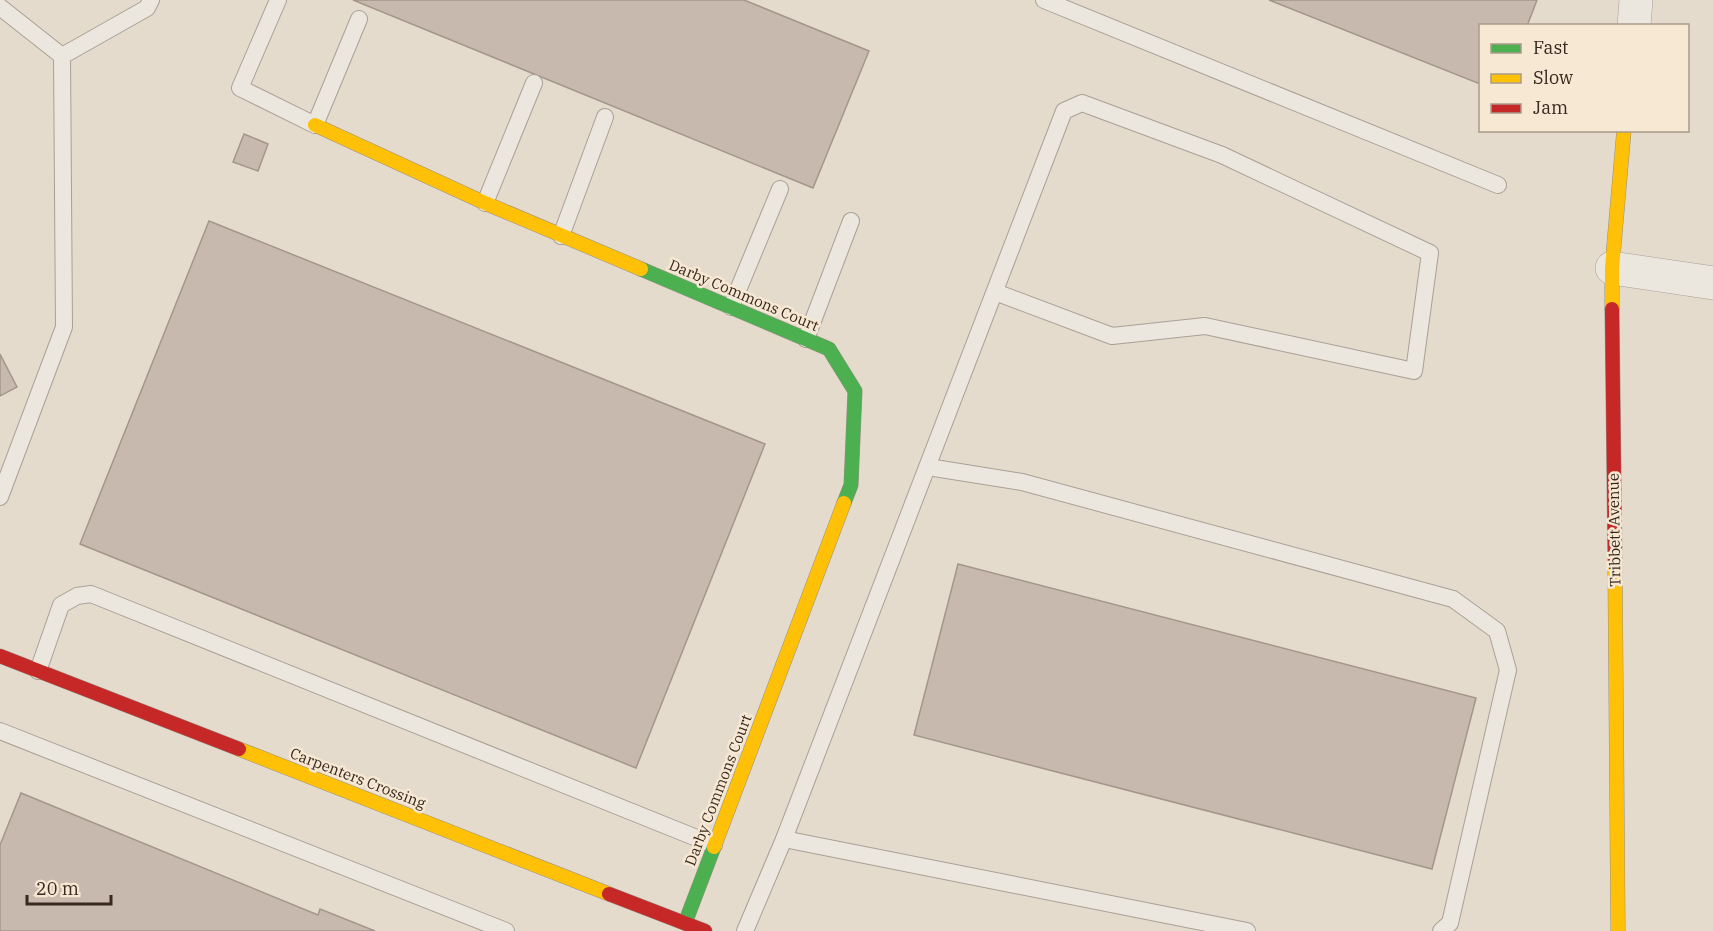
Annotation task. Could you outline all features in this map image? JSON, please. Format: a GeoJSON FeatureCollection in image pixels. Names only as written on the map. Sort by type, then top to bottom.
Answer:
{"type":"FeatureCollection","features":[{"type":"Feature","properties":{"kind":"street"},"geometry":{"type":"LineString","coordinates":[[1634,24],[1636,0]]}},
{"type":"Feature","properties":{"kind":"street","name":"Darby Commons Court"},"geometry":{"type":"LineString","coordinates":[[315,125],[485,203],[829,349],[855,391],[851,485],[685,924]]}},
{"type":"Feature","properties":{"kind":"street","name":"Tribbett Avenue"},"geometry":{"type":"LineString","coordinates":[[1618,931],[1612,268],[1624,132]]}},
{"type":"Feature","properties":{"kind":"street"},"geometry":{"type":"LineString","coordinates":[[1612,268],[1713,283]]}},
{"type":"Feature","properties":{"kind":"street","name":"Carpenters Crossing"},"geometry":{"type":"LineString","coordinates":[[0,656],[705,931]]}},
{"type":"Feature","properties":{"kind":"lane"},"geometry":{"type":"LineString","coordinates":[[62,56],[147,8],[151,0]]}},
{"type":"Feature","properties":{"kind":"lane"},"geometry":{"type":"LineString","coordinates":[[278,0],[240,88],[315,125],[359,19]]}},
{"type":"Feature","properties":{"kind":"lane"},"geometry":{"type":"LineString","coordinates":[[1044,0],[1498,185]]}},
{"type":"Feature","properties":{"kind":"lane"},"geometry":{"type":"LineString","coordinates":[[0,7],[62,56]]}},
{"type":"Feature","properties":{"kind":"lane"},"geometry":{"type":"LineString","coordinates":[[0,497],[64,327],[62,56]]}},
{"type":"Feature","properties":{"kind":"lane"},"geometry":{"type":"LineString","coordinates":[[485,203],[534,83]]}},
{"type":"Feature","properties":{"kind":"lane"},"geometry":{"type":"LineString","coordinates":[[745,931],[784,839],[1064,111],[1082,103],[1222,155],[1430,253],[1414,371],[1205,326],[1112,336],[995,292]]}},
{"type":"Feature","properties":{"kind":"lane"},"geometry":{"type":"LineString","coordinates":[[561,236],[605,117]]}},
{"type":"Feature","properties":{"kind":"lane"},"geometry":{"type":"LineString","coordinates":[[731,307],[780,189]]}},
{"type":"Feature","properties":{"kind":"lane"},"geometry":{"type":"LineString","coordinates":[[806,339],[851,221]]}},
{"type":"Feature","properties":{"kind":"lane"},"geometry":{"type":"LineString","coordinates":[[928,467],[1022,482],[1453,599],[1497,631],[1508,670],[1450,923],[1441,931]]}},
{"type":"Feature","properties":{"kind":"lane"},"geometry":{"type":"LineString","coordinates":[[38,670],[61,605],[77,596],[91,594],[714,846]]}},
{"type":"Feature","properties":{"kind":"lane"},"geometry":{"type":"LineString","coordinates":[[0,731],[506,931]]}},
{"type":"Feature","properties":{"kind":"lane"},"geometry":{"type":"LineString","coordinates":[[784,839],[1247,931]]}},
{"type":"Feature","properties":{"kind":"building"},"geometry":{"type":"Polygon","coordinates":[[[353,0],[744,0],[869,51],[813,188],[353,0]]]}},
{"type":"Feature","properties":{"kind":"building"},"geometry":{"type":"Polygon","coordinates":[[[1269,0],[1537,0],[1528,24],[1479,24],[1479,84],[1269,0]]]}},
{"type":"Feature","properties":{"kind":"building"},"geometry":{"type":"Polygon","coordinates":[[[244,134],[268,144],[258,171],[233,162],[244,134]]]}},
{"type":"Feature","properties":{"kind":"building"},"geometry":{"type":"Polygon","coordinates":[[[209,221],[765,444],[636,768],[80,544],[209,221]]]}},
{"type":"Feature","properties":{"kind":"building"},"geometry":{"type":"Polygon","coordinates":[[[0,354],[17,387],[0,396],[0,354]]]}},
{"type":"Feature","properties":{"kind":"building"},"geometry":{"type":"Polygon","coordinates":[[[958,564],[1476,698],[1432,869],[914,735],[958,564]]]}},
{"type":"Feature","properties":{"kind":"building"},"geometry":{"type":"Polygon","coordinates":[[[21,793],[318,915],[320,909],[375,931],[0,931],[0,845],[21,793]]]}},
{"type":"Feature","properties":{"kind":"traffic: fast"},"geometry":{"type":"LineString","coordinates":[[641,269],[829,349],[855,391],[851,485],[844,503]]}},
{"type":"Feature","properties":{"kind":"traffic: fast"},"geometry":{"type":"LineString","coordinates":[[685,923],[714,847]]}},
{"type":"Feature","properties":{"kind":"traffic: slow"},"geometry":{"type":"LineString","coordinates":[[315,125],[485,203],[641,269]]}},
{"type":"Feature","properties":{"kind":"traffic: slow"},"geometry":{"type":"LineString","coordinates":[[1612,309],[1612,268],[1624,132]]}},
{"type":"Feature","properties":{"kind":"traffic: slow"},"geometry":{"type":"LineString","coordinates":[[714,847],[844,503]]}},
{"type":"Feature","properties":{"kind":"traffic: slow"},"geometry":{"type":"LineString","coordinates":[[1615,564],[1618,931]]}},
{"type":"Feature","properties":{"kind":"traffic: slow"},"geometry":{"type":"LineString","coordinates":[[239,749],[609,894]]}},
{"type":"Feature","properties":{"kind":"traffic: jam"},"geometry":{"type":"LineString","coordinates":[[1612,309],[1615,564]]}},
{"type":"Feature","properties":{"kind":"traffic: jam"},"geometry":{"type":"LineString","coordinates":[[0,656],[239,749]]}},
{"type":"Feature","properties":{"kind":"traffic: jam"},"geometry":{"type":"LineString","coordinates":[[609,894],[705,931]]}}]}
